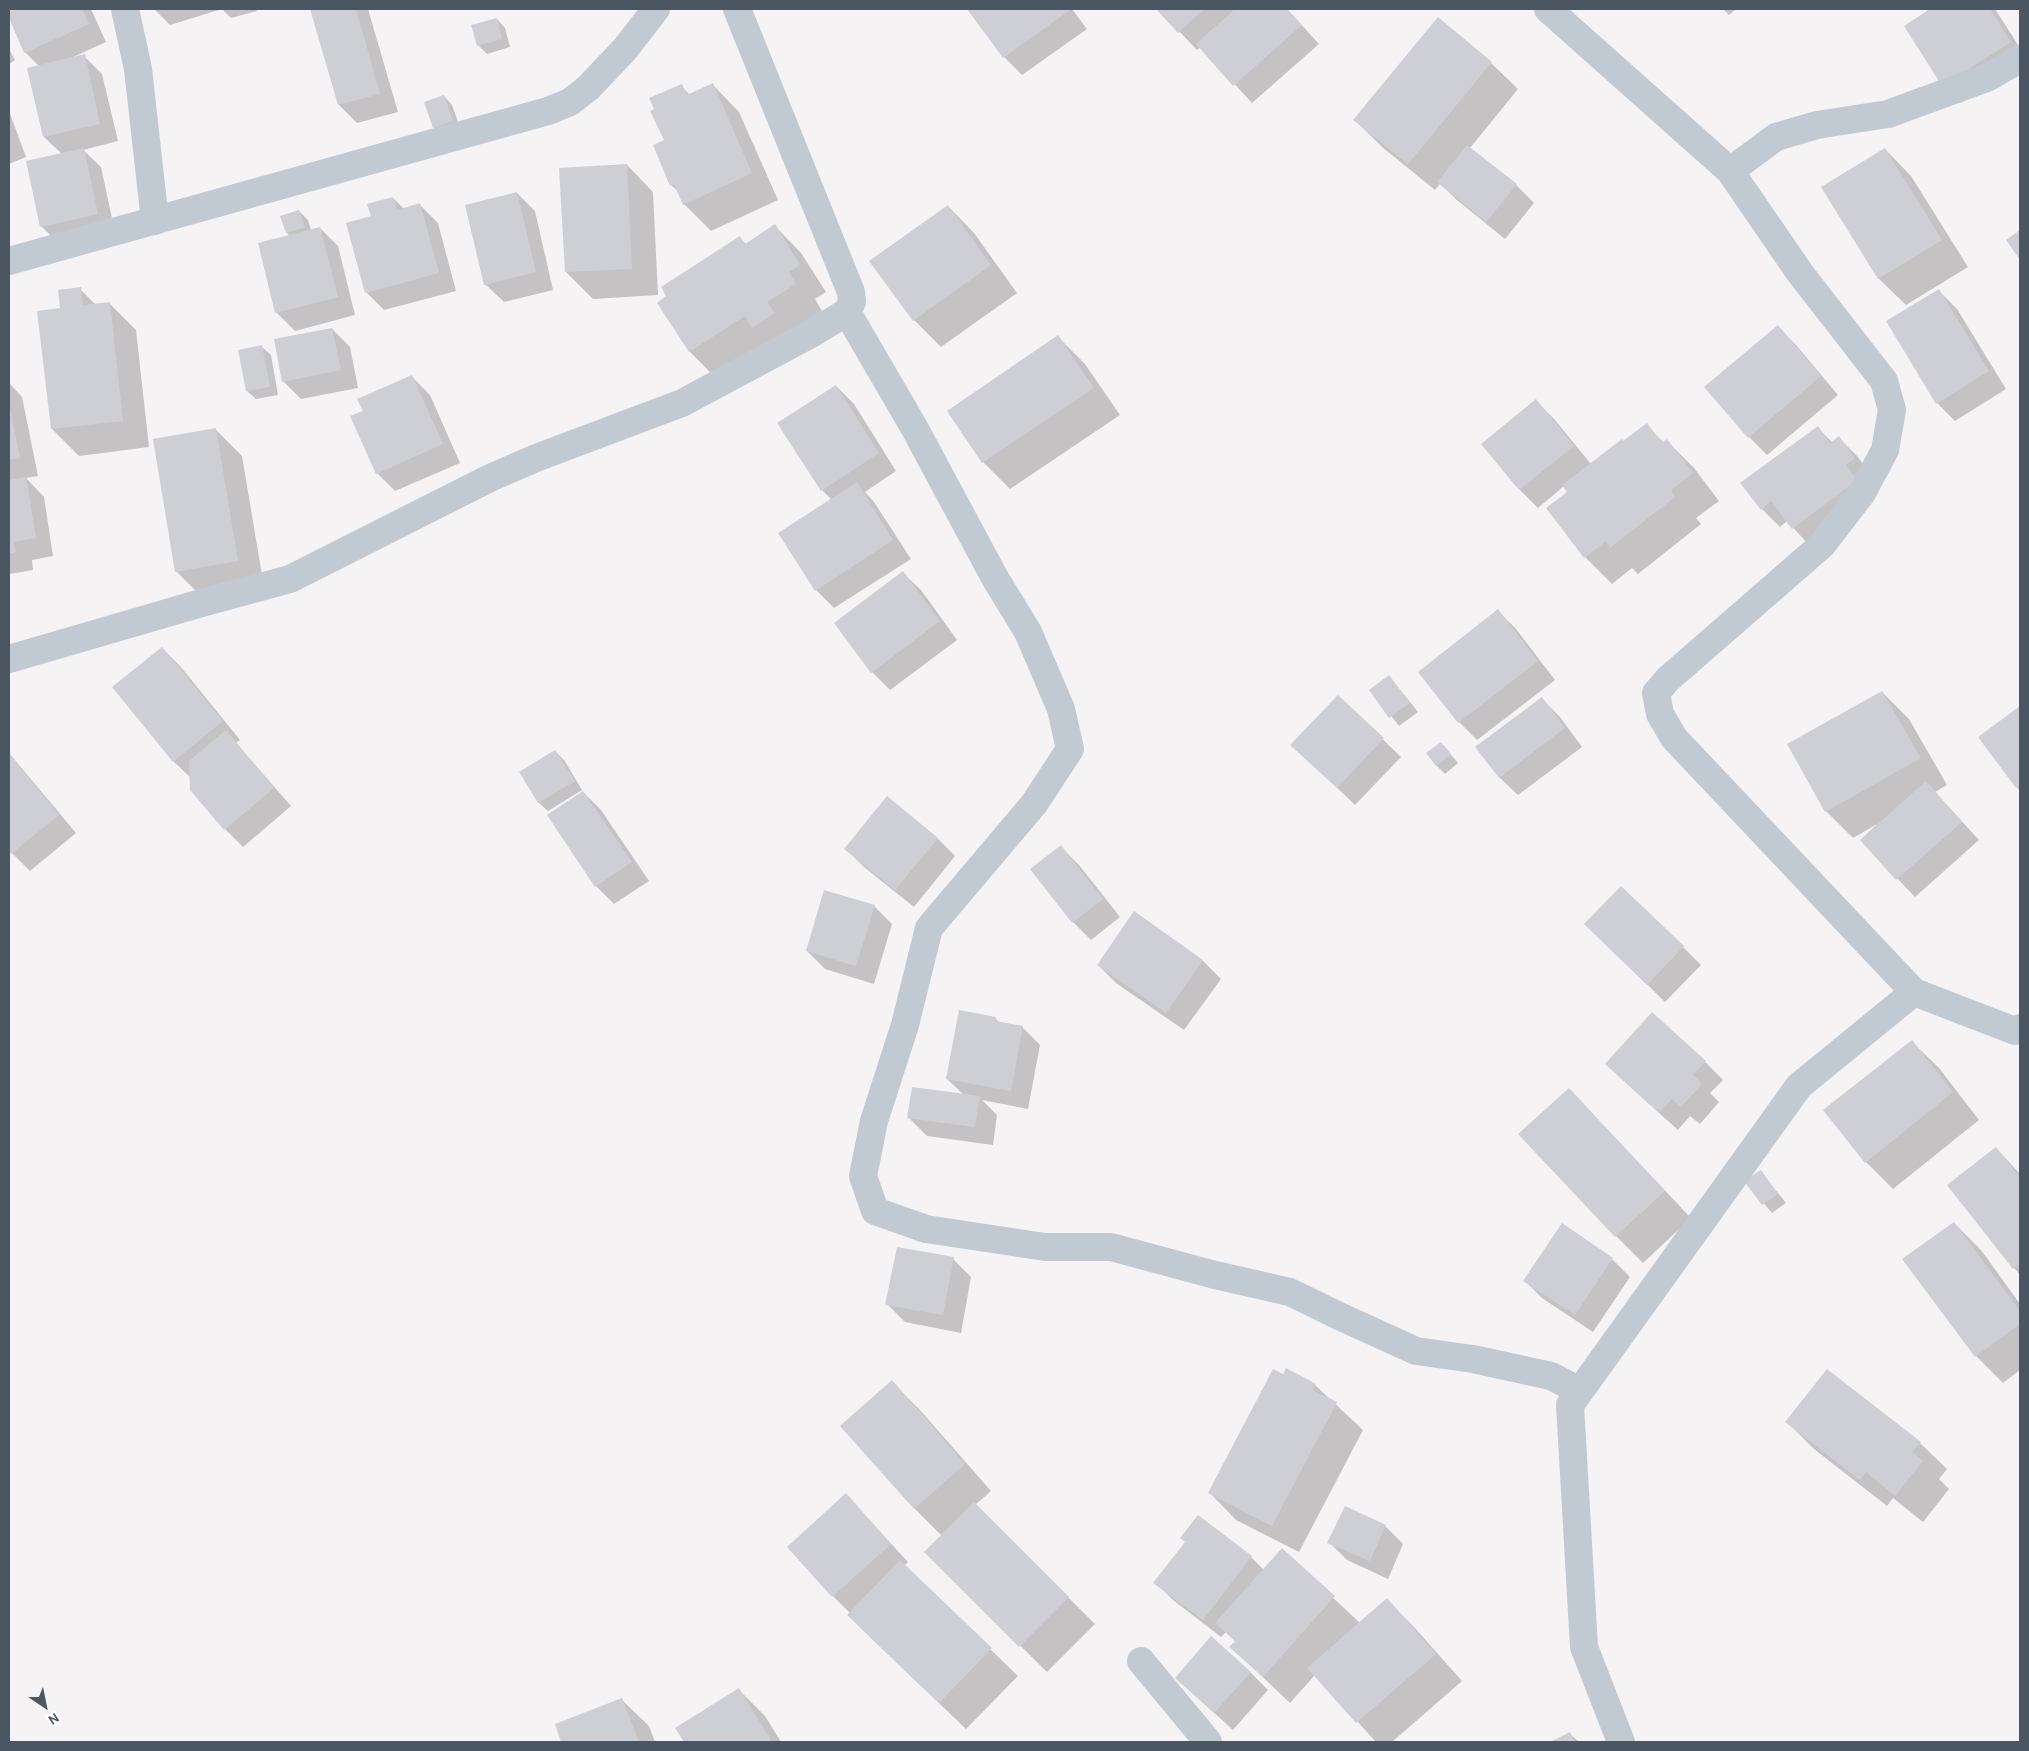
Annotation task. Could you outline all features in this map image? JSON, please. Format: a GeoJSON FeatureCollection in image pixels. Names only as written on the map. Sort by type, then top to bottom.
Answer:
{"type":"FeatureCollection","features":[{"type":"Feature","properties":{"kind":"street"},"geometry":{"type":"LineString","coordinates":[[126,9],[138,69],[154,221]]}},
{"type":"Feature","properties":{"kind":"street"},"geometry":{"type":"LineString","coordinates":[[9,261],[556,108],[570,102],[588,88],[625,49],[656,9]]}},
{"type":"Feature","properties":{"kind":"street"},"geometry":{"type":"LineString","coordinates":[[9,659],[290,579],[490,478],[536,458],[682,403],[811,334],[847,312],[852,302],[851,292],[737,9]]}},
{"type":"Feature","properties":{"kind":"street"},"geometry":{"type":"LineString","coordinates":[[1548,9],[1730,171],[1800,273],[1884,381],[1892,410],[1885,450],[1862,493],[1822,545],[1668,679],[1656,693],[1660,714],[1674,738],[1914,992],[2015,1031],[2020,1028]]}},
{"type":"Feature","properties":{"kind":"street"},"geometry":{"type":"LineString","coordinates":[[1730,171],[1776,137],[1817,125],[1888,114],[1990,77],[2020,59]]}},
{"type":"Feature","properties":{"kind":"street"},"geometry":{"type":"LineString","coordinates":[[847,312],[915,430],[995,578],[1028,632],[1062,709],[1070,749],[1034,804],[929,928],[905,1025],[874,1121],[864,1176],[875,1210],[926,1229],[1045,1247],[1111,1247],[1215,1275],[1290,1292],[1416,1351],[1473,1359],[1552,1376],[1580,1391]]}},
{"type":"Feature","properties":{"kind":"street"},"geometry":{"type":"LineString","coordinates":[[1621,1742],[1584,1647],[1570,1405],[1799,1086],[1914,992]]}},
{"type":"Feature","properties":{"kind":"street"},"geometry":{"type":"LineString","coordinates":[[1141,1661],[1208,1742]]}},
{"type":"Feature","properties":{"kind":"building"},"geometry":{"type":"Polygon","coordinates":[[[9,9],[82,9],[89,24],[24,53],[9,18],[9,9]]]}},
{"type":"Feature","properties":{"kind":"building"},"geometry":{"type":"Polygon","coordinates":[[[310,9],[356,9],[380,94],[338,105],[310,9]]]}},
{"type":"Feature","properties":{"kind":"building"},"geometry":{"type":"Polygon","coordinates":[[[967,9],[1069,9],[1070,10],[1003,58],[967,9]]]}},
{"type":"Feature","properties":{"kind":"building"},"geometry":{"type":"Polygon","coordinates":[[[1156,9],[1204,9],[1178,33],[1156,9]]]}},
{"type":"Feature","properties":{"kind":"building"},"geometry":{"type":"Polygon","coordinates":[[[1235,9],[1287,9],[1302,25],[1233,86],[1196,44],[1235,9]]]}},
{"type":"Feature","properties":{"kind":"building"},"geometry":{"type":"Polygon","coordinates":[[[1930,9],[1990,9],[2011,42],[1942,86],[1904,26],[1930,9]]]}},
{"type":"Feature","properties":{"kind":"building"},"geometry":{"type":"Polygon","coordinates":[[[1438,17],[1492,62],[1408,164],[1353,120],[1438,17]]]}},
{"type":"Feature","properties":{"kind":"building"},"geometry":{"type":"Polygon","coordinates":[[[497,18],[502,39],[477,46],[471,25],[497,18]]]}},
{"type":"Feature","properties":{"kind":"building"},"geometry":{"type":"Polygon","coordinates":[[[85,54],[100,124],[43,137],[27,68],[85,54]]]}},
{"type":"Feature","properties":{"kind":"building"},"geometry":{"type":"Polygon","coordinates":[[[713,83],[752,173],[683,205],[674,184],[670,186],[653,145],[664,140],[650,111],[654,109],[649,98],[682,84],[687,95],[713,83]]]}},
{"type":"Feature","properties":{"kind":"building"},"geometry":{"type":"Polygon","coordinates":[[[444,95],[453,121],[433,128],[424,102],[444,95]]]}},
{"type":"Feature","properties":{"kind":"building"},"geometry":{"type":"Polygon","coordinates":[[[1467,145],[1517,184],[1486,222],[1437,182],[1467,145]]]}},
{"type":"Feature","properties":{"kind":"building"},"geometry":{"type":"Polygon","coordinates":[[[84,148],[98,214],[40,227],[26,161],[84,148]]]}},
{"type":"Feature","properties":{"kind":"building"},"geometry":{"type":"Polygon","coordinates":[[[1885,148],[1942,240],[1878,279],[1821,187],[1885,148]]]}},
{"type":"Feature","properties":{"kind":"building"},"geometry":{"type":"Polygon","coordinates":[[[627,164],[632,269],[565,272],[559,168],[627,164]]]}},
{"type":"Feature","properties":{"kind":"building"},"geometry":{"type":"Polygon","coordinates":[[[517,192],[536,272],[484,285],[465,205],[517,192]]]}},
{"type":"Feature","properties":{"kind":"building"},"geometry":{"type":"Polygon","coordinates":[[[393,197],[397,210],[420,203],[439,273],[365,293],[346,223],[371,216],[367,204],[393,197]]]}},
{"type":"Feature","properties":{"kind":"building"},"geometry":{"type":"Polygon","coordinates":[[[948,205],[991,265],[913,321],[869,261],[948,205]]]}},
{"type":"Feature","properties":{"kind":"building"},"geometry":{"type":"Polygon","coordinates":[[[299,210],[305,227],[286,233],[280,216],[299,210]]]}},
{"type":"Feature","properties":{"kind":"building"},"geometry":{"type":"Polygon","coordinates":[[[775,224],[800,265],[789,272],[796,284],[767,302],[775,313],[752,328],[745,316],[689,352],[657,303],[666,296],[661,287],[740,236],[745,244],[775,224]]]}},
{"type":"Feature","properties":{"kind":"building"},"geometry":{"type":"Polygon","coordinates":[[[320,227],[338,297],[275,313],[258,243],[320,227]]]}},
{"type":"Feature","properties":{"kind":"building"},"geometry":{"type":"Polygon","coordinates":[[[2020,230],[2020,260],[2006,240],[2020,230]]]}},
{"type":"Feature","properties":{"kind":"building"},"geometry":{"type":"Polygon","coordinates":[[[81,287],[83,305],[110,302],[123,421],[51,429],[37,311],[60,308],[58,290],[81,287]]]}},
{"type":"Feature","properties":{"kind":"building"},"geometry":{"type":"Polygon","coordinates":[[[1939,289],[1989,371],[1936,404],[1886,321],[1939,289]]]}},
{"type":"Feature","properties":{"kind":"building"},"geometry":{"type":"Polygon","coordinates":[[[1778,325],[1821,376],[1748,438],[1704,387],[1778,325]]]}},
{"type":"Feature","properties":{"kind":"building"},"geometry":{"type":"Polygon","coordinates":[[[332,328],[341,370],[282,382],[274,339],[332,328]]]}},
{"type":"Feature","properties":{"kind":"building"},"geometry":{"type":"Polygon","coordinates":[[[1058,335],[1094,388],[982,463],[947,411],[1058,335]]]}},
{"type":"Feature","properties":{"kind":"building"},"geometry":{"type":"Polygon","coordinates":[[[262,345],[270,387],[246,391],[238,350],[262,345]]]}},
{"type":"Feature","properties":{"kind":"building"},"geometry":{"type":"Polygon","coordinates":[[[412,375],[443,444],[376,474],[350,416],[363,411],[357,399],[412,375]]]}},
{"type":"Feature","properties":{"kind":"building"},"geometry":{"type":"Polygon","coordinates":[[[836,385],[879,453],[821,491],[777,423],[836,385]]]}},
{"type":"Feature","properties":{"kind":"building"},"geometry":{"type":"Polygon","coordinates":[[[1536,399],[1574,446],[1519,490],[1481,444],[1536,399]]]}},
{"type":"Feature","properties":{"kind":"building"},"geometry":{"type":"Polygon","coordinates":[[[9,403],[20,458],[9,460],[9,403]]]}},
{"type":"Feature","properties":{"kind":"building"},"geometry":{"type":"Polygon","coordinates":[[[1647,423],[1662,443],[1667,439],[1693,473],[1671,490],[1675,497],[1610,548],[1606,541],[1584,558],[1546,508],[1567,492],[1562,485],[1622,439],[1623,441],[1647,423]]]}},
{"type":"Feature","properties":{"kind":"building"},"geometry":{"type":"Polygon","coordinates":[[[1818,426],[1830,443],[1839,436],[1855,458],[1846,465],[1857,480],[1792,529],[1771,501],[1761,510],[1740,483],[1818,426]]]}},
{"type":"Feature","properties":{"kind":"building"},"geometry":{"type":"Polygon","coordinates":[[[216,428],[238,561],[175,572],[153,439],[216,428]]]}},
{"type":"Feature","properties":{"kind":"building"},"geometry":{"type":"Polygon","coordinates":[[[26,477],[36,538],[14,542],[16,552],[9,554],[9,480],[26,477]]]}},
{"type":"Feature","properties":{"kind":"building"},"geometry":{"type":"Polygon","coordinates":[[[857,482],[893,540],[815,591],[778,533],[857,482]]]}},
{"type":"Feature","properties":{"kind":"building"},"geometry":{"type":"Polygon","coordinates":[[[903,571],[940,621],[871,673],[834,623],[903,571]]]}},
{"type":"Feature","properties":{"kind":"building"},"geometry":{"type":"Polygon","coordinates":[[[1498,609],[1538,661],[1458,723],[1418,672],[1498,609]]]}},
{"type":"Feature","properties":{"kind":"building"},"geometry":{"type":"Polygon","coordinates":[[[162,647],[223,721],[173,762],[112,687],[162,647]]]}},
{"type":"Feature","properties":{"kind":"building"},"geometry":{"type":"Polygon","coordinates":[[[1389,675],[1410,703],[1389,718],[1369,690],[1389,675]]]}},
{"type":"Feature","properties":{"kind":"building"},"geometry":{"type":"Polygon","coordinates":[[[1882,691],[1921,758],[1825,812],[1787,744],[1882,691]]]}},
{"type":"Feature","properties":{"kind":"building"},"geometry":{"type":"Polygon","coordinates":[[[1338,695],[1384,738],[1337,788],[1290,745],[1338,695]]]}},
{"type":"Feature","properties":{"kind":"building"},"geometry":{"type":"Polygon","coordinates":[[[1542,697],[1565,728],[1499,778],[1475,747],[1542,697]]]}},
{"type":"Feature","properties":{"kind":"building"},"geometry":{"type":"Polygon","coordinates":[[[2020,706],[2020,785],[2016,788],[1978,737],[2020,706]]]}},
{"type":"Feature","properties":{"kind":"building"},"geometry":{"type":"Polygon","coordinates":[[[226,730],[274,788],[224,830],[190,790],[189,761],[226,730]]]}},
{"type":"Feature","properties":{"kind":"building"},"geometry":{"type":"Polygon","coordinates":[[[1441,742],[1451,754],[1436,766],[1426,753],[1441,742]]]}},
{"type":"Feature","properties":{"kind":"building"},"geometry":{"type":"Polygon","coordinates":[[[555,750],[575,781],[538,803],[519,772],[555,750]]]}},
{"type":"Feature","properties":{"kind":"building"},"geometry":{"type":"Polygon","coordinates":[[[9,753],[59,815],[11,854],[9,852],[9,753]]]}},
{"type":"Feature","properties":{"kind":"building"},"geometry":{"type":"Polygon","coordinates":[[[1926,781],[1962,822],[1896,880],[1860,840],[1926,781]]]}},
{"type":"Feature","properties":{"kind":"building"},"geometry":{"type":"Polygon","coordinates":[[[583,791],[632,862],[595,887],[547,815],[583,791]]]}},
{"type":"Feature","properties":{"kind":"building"},"geometry":{"type":"Polygon","coordinates":[[[887,796],[938,838],[895,890],[844,849],[887,796]]]}},
{"type":"Feature","properties":{"kind":"building"},"geometry":{"type":"Polygon","coordinates":[[[1061,845],[1103,899],[1072,923],[1030,869],[1061,845]]]}},
{"type":"Feature","properties":{"kind":"building"},"geometry":{"type":"Polygon","coordinates":[[[1621,886],[1684,946],[1647,985],[1584,924],[1621,886]]]}},
{"type":"Feature","properties":{"kind":"building"},"geometry":{"type":"Polygon","coordinates":[[[824,890],[875,905],[856,966],[806,951],[824,890]]]}},
{"type":"Feature","properties":{"kind":"building"},"geometry":{"type":"Polygon","coordinates":[[[1134,911],[1203,960],[1166,1013],[1097,965],[1134,911]]]}},
{"type":"Feature","properties":{"kind":"building"},"geometry":{"type":"Polygon","coordinates":[[[959,1010],[996,1017],[995,1021],[1023,1026],[1011,1091],[946,1079],[959,1010]]]}},
{"type":"Feature","properties":{"kind":"building"},"geometry":{"type":"Polygon","coordinates":[[[1652,1012],[1706,1061],[1693,1075],[1702,1084],[1681,1107],[1672,1099],[1659,1113],[1605,1064],[1652,1012]]]}},
{"type":"Feature","properties":{"kind":"building"},"geometry":{"type":"Polygon","coordinates":[[[1912,1040],[1953,1092],[1865,1163],[1823,1110],[1912,1040]]]}},
{"type":"Feature","properties":{"kind":"building"},"geometry":{"type":"Polygon","coordinates":[[[912,1087],[980,1096],[975,1127],[907,1118],[912,1087]]]}},
{"type":"Feature","properties":{"kind":"building"},"geometry":{"type":"Polygon","coordinates":[[[1569,1088],[1665,1191],[1615,1237],[1518,1134],[1569,1088]]]}},
{"type":"Feature","properties":{"kind":"building"},"geometry":{"type":"Polygon","coordinates":[[[1996,1147],[2020,1177],[2020,1264],[2013,1269],[1947,1185],[1996,1147]]]}},
{"type":"Feature","properties":{"kind":"building"},"geometry":{"type":"Polygon","coordinates":[[[1761,1170],[1778,1194],[1762,1205],[1744,1181],[1761,1170]]]}},
{"type":"Feature","properties":{"kind":"building"},"geometry":{"type":"Polygon","coordinates":[[[1954,1222],[2020,1311],[2020,1324],[1975,1357],[1902,1259],[1954,1222]]]}},
{"type":"Feature","properties":{"kind":"building"},"geometry":{"type":"Polygon","coordinates":[[[1562,1223],[1613,1258],[1575,1315],[1523,1281],[1562,1223]]]}},
{"type":"Feature","properties":{"kind":"building"},"geometry":{"type":"Polygon","coordinates":[[[897,1247],[954,1257],[943,1315],[885,1305],[897,1247]]]}},
{"type":"Feature","properties":{"kind":"building"},"geometry":{"type":"Polygon","coordinates":[[[1286,1368],[1316,1384],[1313,1390],[1337,1402],[1272,1526],[1208,1493],[1273,1369],[1283,1374],[1286,1368]]]}},
{"type":"Feature","properties":{"kind":"building"},"geometry":{"type":"Polygon","coordinates":[[[1827,1369],[1921,1442],[1912,1452],[1923,1461],[1895,1496],[1866,1472],[1860,1480],[1785,1422],[1827,1369]]]}},
{"type":"Feature","properties":{"kind":"building"},"geometry":{"type":"Polygon","coordinates":[[[892,1380],[965,1464],[914,1509],[840,1426],[892,1380]]]}},
{"type":"Feature","properties":{"kind":"building"},"geometry":{"type":"Polygon","coordinates":[[[846,1493],[891,1544],[832,1597],[787,1547],[846,1493]]]}},
{"type":"Feature","properties":{"kind":"building"},"geometry":{"type":"Polygon","coordinates":[[[974,1502],[1069,1597],[1019,1647],[924,1552],[974,1502]]]}},
{"type":"Feature","properties":{"kind":"building"},"geometry":{"type":"Polygon","coordinates":[[[1345,1506],[1386,1525],[1370,1561],[1327,1543],[1345,1506]]]}},
{"type":"Feature","properties":{"kind":"building"},"geometry":{"type":"Polygon","coordinates":[[[1198,1515],[1252,1556],[1203,1620],[1153,1583],[1185,1542],[1180,1538],[1198,1515]]]}},
{"type":"Feature","properties":{"kind":"building"},"geometry":{"type":"Polygon","coordinates":[[[1282,1548],[1335,1596],[1263,1677],[1229,1647],[1235,1641],[1215,1623],[1282,1548]]]}},
{"type":"Feature","properties":{"kind":"building"},"geometry":{"type":"Polygon","coordinates":[[[900,1560],[992,1648],[939,1703],[847,1615],[900,1560]]]}},
{"type":"Feature","properties":{"kind":"building"},"geometry":{"type":"Polygon","coordinates":[[[1387,1598],[1436,1654],[1356,1723],[1307,1668],[1387,1598]]]}},
{"type":"Feature","properties":{"kind":"building"},"geometry":{"type":"Polygon","coordinates":[[[1211,1636],[1251,1672],[1214,1713],[1175,1678],[1211,1636]]]}},
{"type":"Feature","properties":{"kind":"building"},"geometry":{"type":"Polygon","coordinates":[[[739,1688],[772,1742],[684,1742],[675,1728],[739,1688]]]}},
{"type":"Feature","properties":{"kind":"building"},"geometry":{"type":"Polygon","coordinates":[[[622,1698],[639,1742],[561,1742],[555,1724],[622,1698]]]}},
{"type":"Feature","properties":{"kind":"building"},"geometry":{"type":"Polygon","coordinates":[[[1570,1732],[1575,1742],[1550,1742],[1570,1732]]]}}]}
